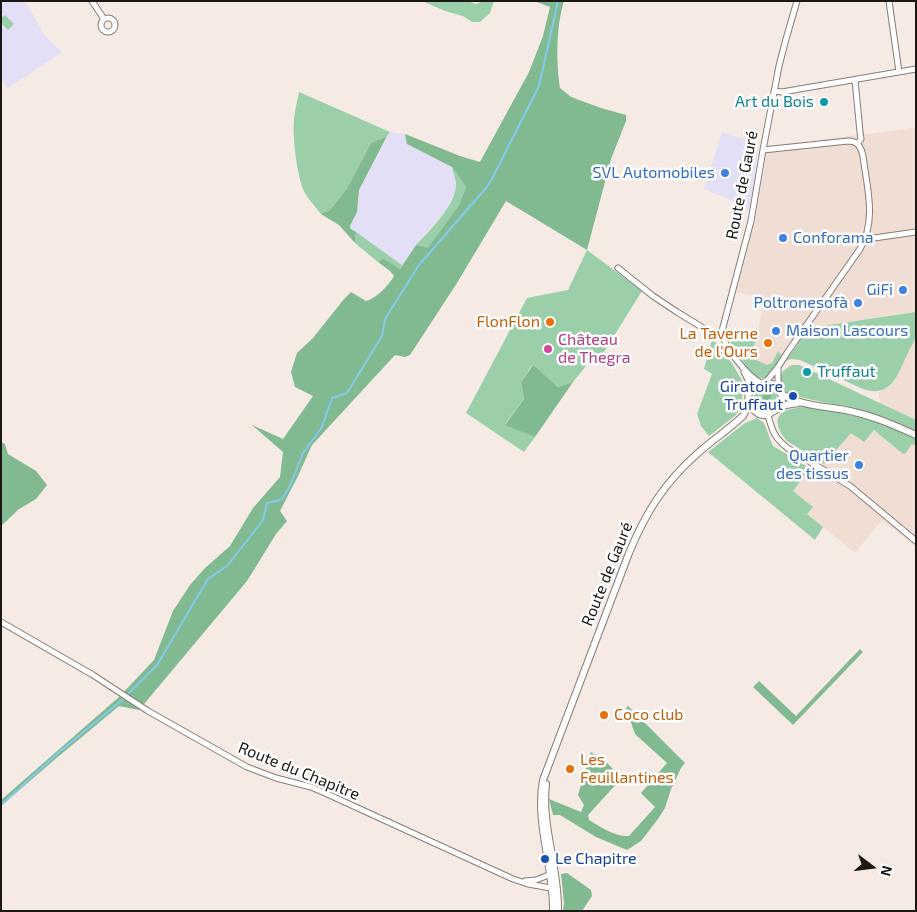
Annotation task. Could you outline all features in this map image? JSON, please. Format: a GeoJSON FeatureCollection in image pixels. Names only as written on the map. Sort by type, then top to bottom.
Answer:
{"type":"FeatureCollection","features":[{"type":"Feature","properties":{"kind":"street"},"geometry":{"type":"LineString","coordinates":[[92,1],[104,19]]}},
{"type":"Feature","properties":{"kind":"street","name":"Route de Gauré"},"geometry":{"type":"LineString","coordinates":[[722,335],[751,221],[762,150],[774,91],[797,1]]}},
{"type":"Feature","properties":{"kind":"street"},"geometry":{"type":"LineString","coordinates":[[889,1],[899,72]]}},
{"type":"Feature","properties":{"kind":"street"},"geometry":{"type":"LineString","coordinates":[[774,91],[782,92],[916,69]]}},
{"type":"Feature","properties":{"kind":"street"},"geometry":{"type":"LineString","coordinates":[[854,80],[861,139],[858,143]]}},
{"type":"Feature","properties":{"kind":"street"},"geometry":{"type":"LineString","coordinates":[[762,150],[852,141],[858,143],[864,156],[870,221],[860,249],[778,367],[764,382],[753,387],[749,394],[749,402],[759,414],[768,415],[783,406],[800,402]]}},
{"type":"Feature","properties":{"kind":"street"},"geometry":{"type":"LineString","coordinates":[[866,236],[874,238],[916,232]]}},
{"type":"Feature","properties":{"kind":"street"},"geometry":{"type":"LineString","coordinates":[[618,268],[653,296],[684,316],[713,334],[722,335],[724,341],[744,369],[753,378],[773,384],[788,398],[856,412],[882,420],[916,435]]}},
{"type":"Feature","properties":{"kind":"street"},"geometry":{"type":"LineString","coordinates":[[778,367],[781,401],[778,409]]}},
{"type":"Feature","properties":{"kind":"street"},"geometry":{"type":"LineString","coordinates":[[744,369],[751,391]]}},
{"type":"Feature","properties":{"kind":"street","name":"Route de Gauré"},"geometry":{"type":"LineString","coordinates":[[558,911],[540,802],[543,780],[548,765],[629,553],[643,522],[673,477],[700,451],[743,416],[749,402]]}},
{"type":"Feature","properties":{"kind":"street","name":"Route de Gauré"},"geometry":{"type":"LineString","coordinates":[[736,422],[759,414]]}},
{"type":"Feature","properties":{"kind":"street"},"geometry":{"type":"LineString","coordinates":[[768,415],[774,434],[780,442],[850,486],[916,541]]}},
{"type":"Feature","properties":{"kind":"street","name":"Route du Chapitre"},"geometry":{"type":"LineString","coordinates":[[1,622],[93,675],[148,711],[247,767],[276,778],[311,787],[499,873],[528,884],[555,887]]}},
{"type":"Feature","properties":{"kind":"street"},"geometry":{"type":"LineString","coordinates":[[520,881],[536,880],[553,875]]}},
{"type":"Feature","properties":{"kind":"street","name":"Route de Gauré"},"geometry":{"type":"LineString","coordinates":[[552,911],[555,887]]}},
{"type":"Feature","properties":{"kind":"shaded area"},"geometry":{"type":"Polygon","coordinates":[[[1,1],[25,1],[45,36],[62,52],[7,89],[1,78],[1,1]]]}},
{"type":"Feature","properties":{"kind":"shaded area"},"geometry":{"type":"Polygon","coordinates":[[[915,128],[916,312],[810,328],[786,361],[778,352],[772,363],[767,366],[752,358],[750,353],[756,341],[764,298],[736,292],[754,223],[768,146],[915,128]]]}},
{"type":"Feature","properties":{"kind":"shaded area"},"geometry":{"type":"Polygon","coordinates":[[[390,132],[405,134],[408,144],[452,167],[456,182],[455,193],[444,213],[416,245],[402,265],[351,229],[350,226],[357,212],[359,190],[390,132]]]}},
{"type":"Feature","properties":{"kind":"shaded area"},"geometry":{"type":"Polygon","coordinates":[[[722,132],[759,144],[749,211],[736,202],[704,189],[722,132]]]}},
{"type":"Feature","properties":{"kind":"shaded area"},"geometry":{"type":"Polygon","coordinates":[[[916,335],[916,420],[881,404],[878,392],[890,386],[898,375],[916,335]]]}},
{"type":"Feature","properties":{"kind":"shaded area"},"geometry":{"type":"Polygon","coordinates":[[[874,430],[905,453],[912,444],[916,446],[916,547],[882,520],[855,553],[807,514],[792,491],[810,468],[824,464],[851,432],[874,430]]]}},
{"type":"Feature","properties":{"kind":"green space"},"geometry":{"type":"Polygon","coordinates":[[[422,1],[468,1],[476,4],[483,1],[494,1],[490,13],[480,22],[472,22],[463,16],[422,1]]]}},
{"type":"Feature","properties":{"kind":"green space"},"geometry":{"type":"Polygon","coordinates":[[[534,1],[564,1],[559,22],[558,67],[560,88],[571,97],[626,115],[626,121],[611,159],[587,250],[506,201],[457,283],[410,355],[405,357],[395,355],[312,445],[280,511],[287,521],[276,534],[247,581],[139,710],[119,706],[1,806],[1,800],[119,697],[154,660],[173,611],[190,585],[205,568],[230,546],[253,508],[280,477],[283,452],[252,425],[283,439],[313,396],[295,387],[291,372],[297,353],[313,338],[351,292],[366,301],[386,287],[394,276],[378,262],[383,258],[400,269],[416,245],[428,248],[459,205],[466,187],[452,167],[407,144],[405,134],[480,162],[529,72],[543,36],[550,7],[534,1]]]}},
{"type":"Feature","properties":{"kind":"green space"},"geometry":{"type":"Polygon","coordinates":[[[5,15],[14,24],[8,30],[1,23],[1,18],[5,15]]]}},
{"type":"Feature","properties":{"kind":"green space"},"geometry":{"type":"Polygon","coordinates":[[[299,92],[390,132],[387,136],[371,143],[347,188],[330,210],[321,214],[303,189],[297,164],[294,126],[299,92]]]}},
{"type":"Feature","properties":{"kind":"green space"},"geometry":{"type":"Polygon","coordinates":[[[387,136],[359,190],[357,212],[350,226],[356,232],[355,243],[339,225],[321,214],[330,210],[347,188],[371,143],[387,136]]]}},
{"type":"Feature","properties":{"kind":"green space"},"geometry":{"type":"Polygon","coordinates":[[[452,167],[466,187],[459,205],[428,249],[416,245],[442,216],[452,199],[456,183],[452,167]]]}},
{"type":"Feature","properties":{"kind":"green space"},"geometry":{"type":"Polygon","coordinates":[[[356,232],[402,265],[400,269],[383,258],[378,262],[355,243],[356,232]]]}},
{"type":"Feature","properties":{"kind":"green space"},"geometry":{"type":"Polygon","coordinates":[[[587,250],[642,291],[599,360],[594,356],[573,382],[558,387],[532,365],[521,382],[524,399],[505,424],[535,437],[524,452],[466,413],[527,298],[568,290],[587,250]]]}},
{"type":"Feature","properties":{"kind":"green space"},"geometry":{"type":"Polygon","coordinates":[[[916,312],[916,333],[913,344],[896,378],[891,384],[880,391],[863,389],[800,360],[791,359],[786,361],[809,328],[916,312]]]}},
{"type":"Feature","properties":{"kind":"green space"},"geometry":{"type":"Polygon","coordinates":[[[727,337],[756,341],[750,353],[752,358],[767,365],[772,363],[778,351],[781,355],[773,371],[766,379],[757,377],[750,372],[727,337]]]}},
{"type":"Feature","properties":{"kind":"green space"},"geometry":{"type":"Polygon","coordinates":[[[712,340],[718,344],[744,384],[741,407],[736,415],[709,436],[701,426],[697,414],[712,374],[704,369],[712,340]]]}},
{"type":"Feature","properties":{"kind":"green space"},"geometry":{"type":"Polygon","coordinates":[[[533,365],[558,387],[573,382],[535,437],[505,425],[524,399],[521,382],[533,365]]]}},
{"type":"Feature","properties":{"kind":"green space"},"geometry":{"type":"Polygon","coordinates":[[[792,365],[799,365],[916,420],[916,431],[857,409],[789,395],[781,387],[780,378],[783,371],[792,365]]]}},
{"type":"Feature","properties":{"kind":"green space"},"geometry":{"type":"Polygon","coordinates":[[[763,387],[768,387],[757,408],[754,396],[763,387]]]}},
{"type":"Feature","properties":{"kind":"green space"},"geometry":{"type":"Polygon","coordinates":[[[768,387],[774,390],[765,411],[757,408],[768,387]]]}},
{"type":"Feature","properties":{"kind":"green space"},"geometry":{"type":"Polygon","coordinates":[[[774,390],[777,397],[776,404],[765,411],[769,404],[774,390]]]}},
{"type":"Feature","properties":{"kind":"green space"},"geometry":{"type":"Polygon","coordinates":[[[799,407],[830,410],[873,421],[916,438],[916,446],[912,444],[903,454],[874,430],[864,442],[851,433],[824,464],[787,441],[779,429],[778,419],[780,415],[790,409],[799,407]]]}},
{"type":"Feature","properties":{"kind":"green space"},"geometry":{"type":"Polygon","coordinates":[[[757,418],[764,423],[773,446],[810,468],[793,491],[813,507],[807,514],[823,527],[815,540],[708,452],[745,423],[757,418]]]}},
{"type":"Feature","properties":{"kind":"green space"},"geometry":{"type":"Polygon","coordinates":[[[1,442],[5,444],[8,454],[36,471],[47,485],[36,499],[19,509],[1,526],[1,442]]]}},
{"type":"Feature","properties":{"kind":"green space"},"geometry":{"type":"Polygon","coordinates":[[[860,649],[863,652],[793,725],[753,687],[759,681],[796,716],[860,649]]]}},
{"type":"Feature","properties":{"kind":"green space"},"geometry":{"type":"Polygon","coordinates":[[[628,706],[685,763],[671,789],[665,808],[658,819],[641,841],[627,850],[596,837],[560,815],[553,815],[549,799],[581,812],[584,805],[578,795],[591,752],[604,760],[621,779],[588,815],[589,820],[614,833],[629,836],[655,807],[641,793],[667,763],[635,734],[626,708],[628,706]]]}},
{"type":"Feature","properties":{"kind":"green space"},"geometry":{"type":"Polygon","coordinates":[[[567,873],[591,890],[592,896],[582,911],[563,911],[561,874],[567,873]]]}},
{"type":"Feature","properties":{"kind":"waterway"},"geometry":{"type":"LineString","coordinates":[[1,805],[58,753],[121,701],[157,665],[208,579],[228,565],[263,520],[267,503],[281,500],[290,486],[303,453],[322,427],[332,398],[347,393],[382,336],[385,319],[419,265],[492,179],[539,86],[558,1]]}},
{"type":"Feature","properties":{"kind":"place","name":"Art du Bois"},"geometry":{"type":"Point","coordinates":[824,102]}},
{"type":"Feature","properties":{"kind":"place","name":"SVL Automobiles"},"geometry":{"type":"Point","coordinates":[725,173]}},
{"type":"Feature","properties":{"kind":"place","name":"Conforama"},"geometry":{"type":"Point","coordinates":[783,238]}},
{"type":"Feature","properties":{"kind":"place","name":"GiFi"},"geometry":{"type":"Point","coordinates":[903,290]}},
{"type":"Feature","properties":{"kind":"place","name":"Poltronesofà"},"geometry":{"type":"Point","coordinates":[858,303]}},
{"type":"Feature","properties":{"kind":"place","name":"FlonFlon"},"geometry":{"type":"Point","coordinates":[550,322]}},
{"type":"Feature","properties":{"kind":"place","name":"Maison Lascours"},"geometry":{"type":"Point","coordinates":[776,331]}},
{"type":"Feature","properties":{"kind":"place","name":"La Taverne de l'Ours"},"geometry":{"type":"Point","coordinates":[768,343]}},
{"type":"Feature","properties":{"kind":"place","name":"Château de Thegra"},"geometry":{"type":"Point","coordinates":[548,349]}},
{"type":"Feature","properties":{"kind":"place","name":"Truffaut"},"geometry":{"type":"Point","coordinates":[807,372]}},
{"type":"Feature","properties":{"kind":"place","name":"Giratoire Truffaut"},"geometry":{"type":"Point","coordinates":[793,396]}},
{"type":"Feature","properties":{"kind":"place","name":"Quartier des tissus"},"geometry":{"type":"Point","coordinates":[859,465]}},
{"type":"Feature","properties":{"kind":"place","name":"Coco club"},"geometry":{"type":"Point","coordinates":[604,715]}},
{"type":"Feature","properties":{"kind":"place","name":"Les Feuillantines"},"geometry":{"type":"Point","coordinates":[570,769]}},
{"type":"Feature","properties":{"kind":"place","name":"Le Chapitre"},"geometry":{"type":"Point","coordinates":[545,859]}}]}
